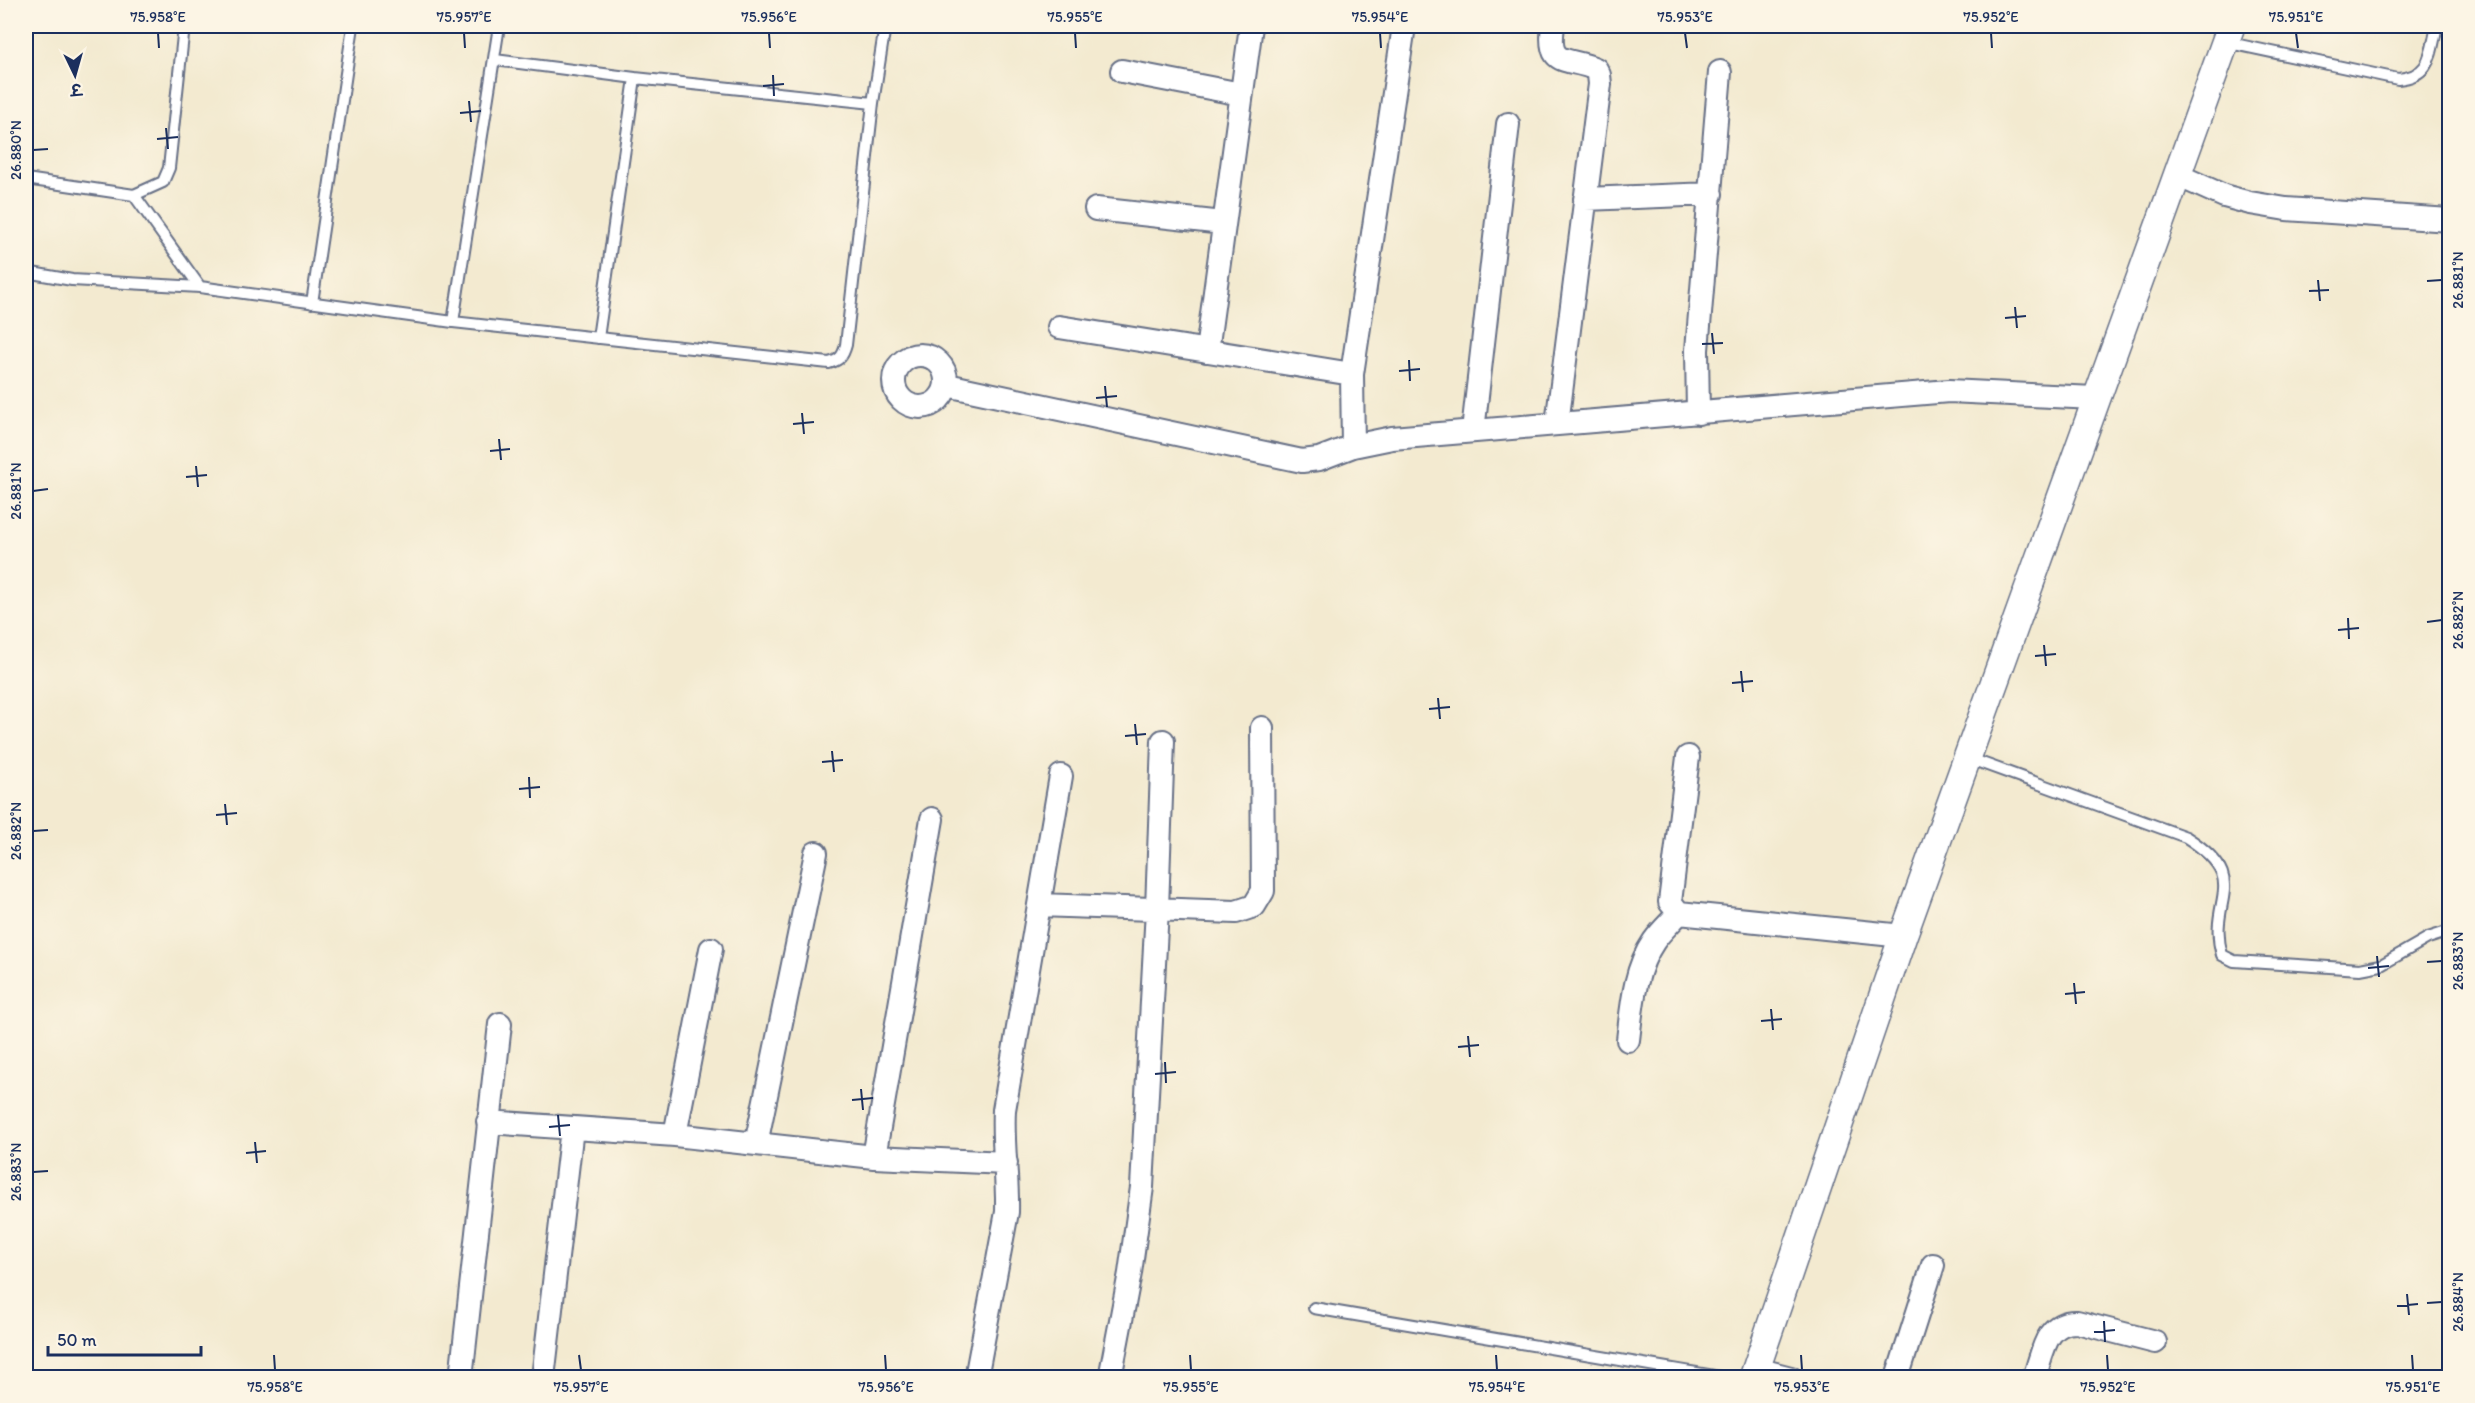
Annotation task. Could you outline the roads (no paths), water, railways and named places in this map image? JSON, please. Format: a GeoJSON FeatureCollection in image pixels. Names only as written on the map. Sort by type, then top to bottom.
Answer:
{"type":"FeatureCollection","features":[{"type":"Feature","properties":{"kind":"street"},"geometry":{"type":"LineString","coordinates":[[1207,351],[1251,26]]}},
{"type":"Feature","properties":{"kind":"street"},"geometry":{"type":"LineString","coordinates":[[1353,446],[1352,374],[1404,26]]}},
{"type":"Feature","properties":{"kind":"street"},"geometry":{"type":"LineString","coordinates":[[1553,26],[1552,47],[1555,56],[1560,61],[1596,69],[1599,75],[1557,424]]}},
{"type":"Feature","properties":{"kind":"street"},"geometry":{"type":"LineString","coordinates":[[1791,1377],[1755,1373],[1903,936],[2228,34]]}},
{"type":"Feature","properties":{"kind":"street"},"geometry":{"type":"LineString","coordinates":[[1122,71],[1241,94]]}},
{"type":"Feature","properties":{"kind":"street"},"geometry":{"type":"LineString","coordinates":[[1698,413],[1697,350],[1720,72]]}},
{"type":"Feature","properties":{"kind":"street"},"geometry":{"type":"LineString","coordinates":[[1473,431],[1508,124]]}},
{"type":"Feature","properties":{"kind":"street"},"geometry":{"type":"LineString","coordinates":[[2177,175],[2224,196],[2286,209],[2450,220]]}},
{"type":"Feature","properties":{"kind":"street"},"geometry":{"type":"LineString","coordinates":[[1585,199],[1711,194]]}},
{"type":"Feature","properties":{"kind":"street"},"geometry":{"type":"LineString","coordinates":[[1096,209],[1223,222]]}},
{"type":"Feature","properties":{"kind":"street"},"geometry":{"type":"LineString","coordinates":[[1059,327],[1352,374]]}},
{"type":"Feature","properties":{"kind":"street"},"geometry":{"type":"LineString","coordinates":[[947,385],[1302,461],[1319,459],[1353,446],[1392,438],[1949,391],[2095,398]]}},
{"type":"Feature","properties":{"kind":"street"},"geometry":{"type":"LineString","coordinates":[[1039,905],[1236,912],[1254,906],[1263,891],[1262,728]]}},
{"type":"Feature","properties":{"kind":"street"},"geometry":{"type":"LineString","coordinates":[[1110,1377],[1130,1273],[1142,1187],[1157,909],[1163,741]]}},
{"type":"Feature","properties":{"kind":"street"},"geometry":{"type":"LineString","coordinates":[[1688,757],[1670,902],[1679,913],[1903,936]]}},
{"type":"Feature","properties":{"kind":"street"},"geometry":{"type":"LineString","coordinates":[[976,1377],[1008,1212],[1003,1133],[1004,1110],[1061,776]]}},
{"type":"Feature","properties":{"kind":"street"},"geometry":{"type":"LineString","coordinates":[[874,1156],[932,819]]}},
{"type":"Feature","properties":{"kind":"street"},"geometry":{"type":"LineString","coordinates":[[756,1144],[816,853]]}},
{"type":"Feature","properties":{"kind":"street"},"geometry":{"type":"LineString","coordinates":[[1628,1040],[1636,985],[1642,965],[1653,942],[1679,913]]}},
{"type":"Feature","properties":{"kind":"street"},"geometry":{"type":"LineString","coordinates":[[675,1135],[711,949]]}},
{"type":"Feature","properties":{"kind":"street"},"geometry":{"type":"LineString","coordinates":[[461,1377],[500,1024]]}},
{"type":"Feature","properties":{"kind":"street"},"geometry":{"type":"LineString","coordinates":[[488,1122],[675,1135],[874,1156],[1006,1163]]}},
{"type":"Feature","properties":{"kind":"street"},"geometry":{"type":"LineString","coordinates":[[543,1377],[572,1128]]}},
{"type":"Feature","properties":{"kind":"street"},"geometry":{"type":"LineString","coordinates":[[1897,1377],[1933,1265]]}},
{"type":"Feature","properties":{"kind":"street"},"geometry":{"type":"LineString","coordinates":[[2034,1377],[2049,1336],[2055,1326],[2064,1322],[2077,1323],[2155,1342]]}},
{"type":"Feature","properties":{"kind":"lane"},"geometry":{"type":"LineString","coordinates":[[26,179],[134,195],[163,182],[169,168],[184,26]]}},
{"type":"Feature","properties":{"kind":"lane"},"geometry":{"type":"LineString","coordinates":[[312,303],[352,26]]}},
{"type":"Feature","properties":{"kind":"lane"},"geometry":{"type":"LineString","coordinates":[[453,322],[499,26]]}},
{"type":"Feature","properties":{"kind":"lane"},"geometry":{"type":"LineString","coordinates":[[26,272],[72,280],[200,287],[453,322],[829,363],[838,360],[844,354],[846,345],[873,103],[885,26]]}},
{"type":"Feature","properties":{"kind":"lane"},"geometry":{"type":"LineString","coordinates":[[2228,34],[2398,79],[2412,78],[2422,71],[2429,60],[2437,26]]}},
{"type":"Feature","properties":{"kind":"lane"},"geometry":{"type":"LineString","coordinates":[[495,60],[635,78],[873,103]]}},
{"type":"Feature","properties":{"kind":"lane"},"geometry":{"type":"LineString","coordinates":[[598,338],[635,78]]}},
{"type":"Feature","properties":{"kind":"lane"},"geometry":{"type":"LineString","coordinates":[[134,195],[200,287]]}},
{"type":"Feature","properties":{"kind":"lane"},"geometry":{"type":"LineString","coordinates":[[1968,758],[2186,837],[2205,850],[2219,864],[2225,886],[2218,940],[2222,955],[2234,961],[2360,969],[2381,965],[2428,938],[2450,930]]}},
{"type":"Feature","properties":{"kind":"lane"},"geometry":{"type":"LineString","coordinates":[[1314,1308],[1726,1377]]}}]}
